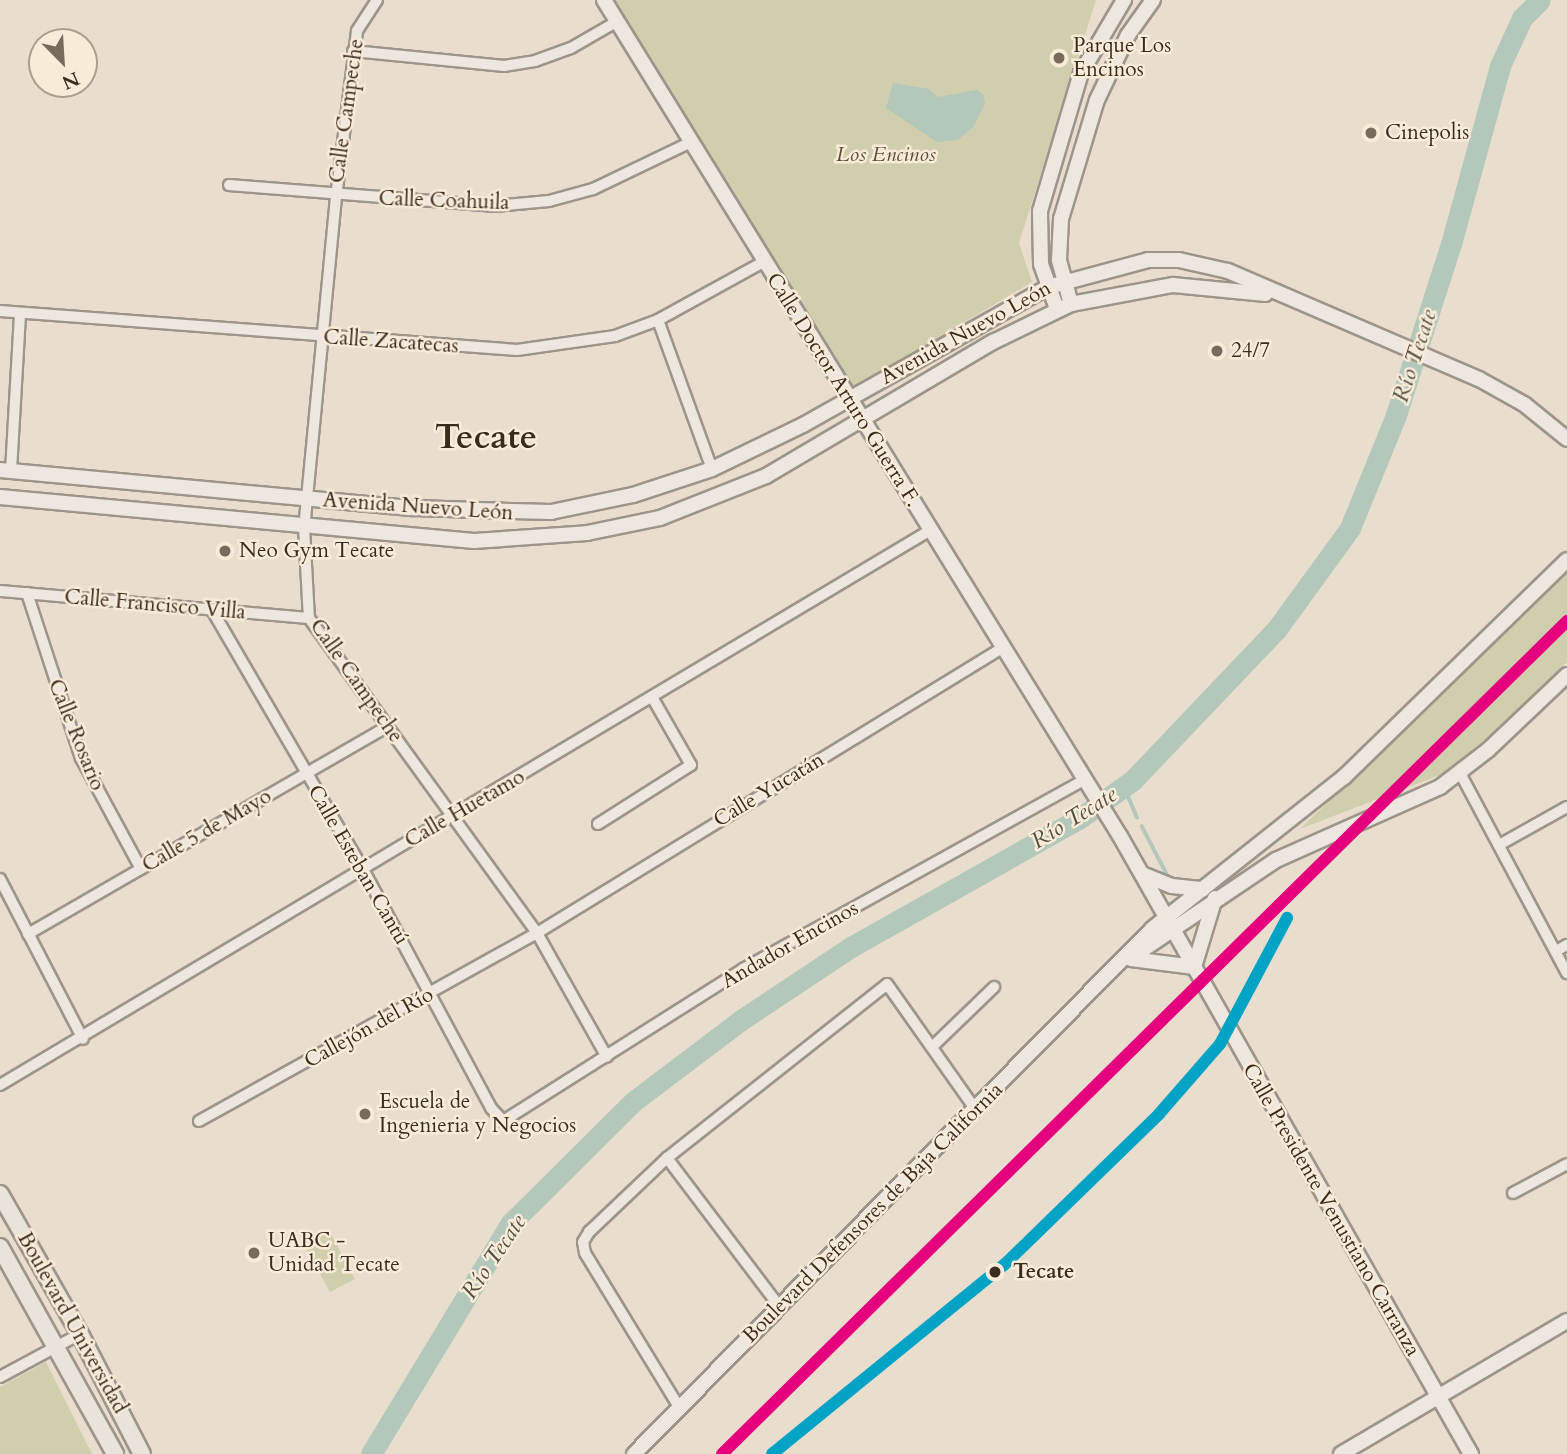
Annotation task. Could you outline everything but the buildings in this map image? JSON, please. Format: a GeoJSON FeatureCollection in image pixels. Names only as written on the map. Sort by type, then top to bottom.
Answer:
{"type":"FeatureCollection","features":[{"type":"Feature","properties":{"kind":"main road","name":"Calle Doctor Arturo Guerra F."},"geometry":{"type":"LineString","coordinates":[[604,0],[689,143],[1120,836]]}},
{"type":"Feature","properties":{"kind":"main road"},"geometry":{"type":"LineString","coordinates":[[1057,309],[1048,287],[1038,230],[1051,160],[1081,73],[1124,0]]}},
{"type":"Feature","properties":{"kind":"main road"},"geometry":{"type":"LineString","coordinates":[[1071,304],[1063,281],[1061,219],[1082,145],[1113,63],[1153,0]]}},
{"type":"Feature","properties":{"kind":"main road","name":"Avenida Nuevo León"},"geometry":{"type":"LineString","coordinates":[[5,471],[307,499],[518,514],[551,512],[633,495],[712,469],[1063,281],[1127,263],[1179,260],[1228,271],[1281,296]]}},
{"type":"Feature","properties":{"kind":"main road","name":"Avenida Nuevo León"},"geometry":{"type":"LineString","coordinates":[[0,497],[474,541],[519,540],[623,526],[727,494],[863,421],[1057,309],[1071,304],[1173,285],[1281,296]]}},
{"type":"Feature","properties":{"kind":"main road"},"geometry":{"type":"LineString","coordinates":[[1281,296],[1445,365],[1524,404],[1567,439]]}},
{"type":"Feature","properties":{"kind":"main road","name":"Boulevard Defensores de Baja California"},"geometry":{"type":"LineString","coordinates":[[1112,972],[1131,959],[1203,889],[1344,777],[1567,560]]}},
{"type":"Feature","properties":{"kind":"main road","name":"Boulevard Defensores de Baja California"},"geometry":{"type":"LineString","coordinates":[[634,1454],[1112,972],[1169,922],[1310,842],[1420,797],[1460,773],[1567,675]]}},
{"type":"Feature","properties":{"kind":"main road","name":"Calle Presidente Venustiano Carranza"},"geometry":{"type":"LineString","coordinates":[[1120,836],[1471,1454]]}},
{"type":"Feature","properties":{"kind":"main road"},"geometry":{"type":"LineString","coordinates":[[1142,874],[1172,886],[1203,889]]}},
{"type":"Feature","properties":{"kind":"main road"},"geometry":{"type":"LineString","coordinates":[[1131,959],[1195,967],[1216,897]]}},
{"type":"Feature","properties":{"kind":"main road","name":"Boulevard Universidad"},"geometry":{"type":"LineString","coordinates":[[0,1194],[80,1334],[142,1454]]}},
{"type":"Feature","properties":{"kind":"main road","name":"Boulevard Universidad"},"geometry":{"type":"LineString","coordinates":[[0,1247],[6,1270],[59,1346],[107,1447],[115,1454]]}},
{"type":"Feature","properties":{"kind":"main road"},"geometry":{"type":"LineString","coordinates":[[1341,1454],[1567,1321]]}},
{"type":"Feature","properties":{"kind":"street","name":"Calle Campeche"},"geometry":{"type":"LineString","coordinates":[[377,0],[357,31],[336,197],[304,527],[309,618],[385,727],[455,815],[537,933],[607,1057]]}},
{"type":"Feature","properties":{"kind":"street"},"geometry":{"type":"LineString","coordinates":[[354,51],[504,66],[535,61],[571,48],[616,22]]}},
{"type":"Feature","properties":{"kind":"street","name":"Calle Coahuila"},"geometry":{"type":"LineString","coordinates":[[229,186],[336,197],[495,206],[550,201],[619,179],[689,143]]}},
{"type":"Feature","properties":{"kind":"street","name":"Calle Zacatecas"},"geometry":{"type":"LineString","coordinates":[[0,311],[321,338],[517,350],[615,336],[659,320],[764,262]]}},
{"type":"Feature","properties":{"kind":"street"},"geometry":{"type":"LineString","coordinates":[[5,471],[20,313]]}},
{"type":"Feature","properties":{"kind":"street"},"geometry":{"type":"LineString","coordinates":[[659,320],[712,469]]}},
{"type":"Feature","properties":{"kind":"street","name":"Calle Huetamo"},"geometry":{"type":"LineString","coordinates":[[0,1085],[83,1039],[929,531]]}},
{"type":"Feature","properties":{"kind":"street","name":"Calle Francisco Villa"},"geometry":{"type":"LineString","coordinates":[[0,591],[309,618]]}},
{"type":"Feature","properties":{"kind":"street","name":"Calle Rosario"},"geometry":{"type":"LineString","coordinates":[[27,593],[81,758],[141,869]]}},
{"type":"Feature","properties":{"kind":"street","name":"Calle Esteban Cantú"},"geometry":{"type":"LineString","coordinates":[[212,610],[363,869],[491,1108],[503,1121]]}},
{"type":"Feature","properties":{"kind":"street","name":"Calle Yucatán"},"geometry":{"type":"LineString","coordinates":[[537,933],[1002,648]]}},
{"type":"Feature","properties":{"kind":"street"},"geometry":{"type":"LineString","coordinates":[[598,824],[691,765],[653,699]]}},
{"type":"Feature","properties":{"kind":"street","name":"Calle 5 de Mayo"},"geometry":{"type":"LineString","coordinates":[[28,934],[385,727]]}},
{"type":"Feature","properties":{"kind":"street"},"geometry":{"type":"LineString","coordinates":[[1460,773],[1567,973]]}},
{"type":"Feature","properties":{"kind":"street","name":"Andador Encinos"},"geometry":{"type":"LineString","coordinates":[[503,1121],[743,969],[1084,780]]}},
{"type":"Feature","properties":{"kind":"street"},"geometry":{"type":"LineString","coordinates":[[1499,845],[1567,807]]}},
{"type":"Feature","properties":{"kind":"street"},"geometry":{"type":"LineString","coordinates":[[0,879],[83,1039]]}},
{"type":"Feature","properties":{"kind":"street","name":"Callejón del Río"},"geometry":{"type":"LineString","coordinates":[[199,1121],[537,933]]}},
{"type":"Feature","properties":{"kind":"street"},"geometry":{"type":"LineString","coordinates":[[1556,951],[1567,944]]}},
{"type":"Feature","properties":{"kind":"street"},"geometry":{"type":"LineString","coordinates":[[679,1407],[585,1253],[583,1242],[667,1158],[884,985],[892,986],[976,1110]]}},
{"type":"Feature","properties":{"kind":"street"},"geometry":{"type":"LineString","coordinates":[[933,1046],[994,987]]}},
{"type":"Feature","properties":{"kind":"street"},"geometry":{"type":"LineString","coordinates":[[667,1158],[779,1306]]}},
{"type":"Feature","properties":{"kind":"street"},"geometry":{"type":"LineString","coordinates":[[1513,1193],[1567,1164]]}},
{"type":"Feature","properties":{"kind":"street"},"geometry":{"type":"LineString","coordinates":[[0,1377],[80,1334]]}},
{"type":"Feature","properties":{"kind":"green space","name":"Los Encinos"},"geometry":{"type":"Polygon","coordinates":[[[614,0],[1096,0],[1019,243],[1032,282],[849,391],[614,0]]]}},
{"type":"Feature","properties":{"kind":"green space"},"geometry":{"type":"Polygon","coordinates":[[[1567,572],[1567,662],[1523,707],[1445,773],[1300,829],[1567,572]]]}},
{"type":"Feature","properties":{"kind":"green space"},"geometry":{"type":"Polygon","coordinates":[[[329,1230],[355,1279],[330,1292],[304,1244],[329,1230]]]}},
{"type":"Feature","properties":{"kind":"green space"},"geometry":{"type":"Polygon","coordinates":[[[46,1362],[92,1454],[0,1454],[0,1387],[46,1362]]]}},
{"type":"Feature","properties":{"kind":"shaded area"},"geometry":{"type":"Polygon","coordinates":[[[893,83],[929,89],[938,97],[977,90],[983,94],[985,103],[974,126],[958,140],[937,142],[886,108],[893,83]]]}},
{"type":"Feature","properties":{"kind":"waterway","name":"Río Tecate"},"geometry":{"type":"LineString","coordinates":[[371,1454],[511,1223],[634,1101],[741,1020],[851,947],[1080,818],[1133,780],[1276,630],[1350,528],[1396,415],[1451,244],[1500,66],[1522,18],[1540,0]]}},
{"type":"Feature","properties":{"kind":"waterway"},"geometry":{"type":"LineString","coordinates":[[1124,786],[1137,817]]}},
{"type":"Feature","properties":{"kind":"waterway"},"geometry":{"type":"LineString","coordinates":[[1142,826],[1170,880]]}},
{"type":"Feature","properties":{"kind":"transit line"},"geometry":{"type":"LineString","coordinates":[[722,1454],[1567,621]]}},
{"type":"Feature","properties":{"kind":"transit line"},"geometry":{"type":"LineString","coordinates":[[772,1454],[1005,1264],[1159,1114],[1220,1044],[1287,918]]}},
{"type":"Feature","properties":{"kind":"place","name":"Parque Los Encinos"},"geometry":{"type":"Point","coordinates":[1059,58]}},
{"type":"Feature","properties":{"kind":"place","name":"Cinepolis"},"geometry":{"type":"Point","coordinates":[1371,133]}},
{"type":"Feature","properties":{"kind":"place","name":"24/7"},"geometry":{"type":"Point","coordinates":[1217,351]}},
{"type":"Feature","properties":{"kind":"place","name":"Neo Gym Tecate"},"geometry":{"type":"Point","coordinates":[225,551]}},
{"type":"Feature","properties":{"kind":"place","name":"Escuela de Ingenieria y Negocios"},"geometry":{"type":"Point","coordinates":[365,1114]}},
{"type":"Feature","properties":{"kind":"place","name":"UABC - Unidad Tecate"},"geometry":{"type":"Point","coordinates":[254,1253]}},
{"type":"Feature","properties":{"kind":"place","name":"Tecate"},"geometry":{"type":"Point","coordinates":[995,1272]}},
{"type":"Feature","properties":{"kind":"district","name":"Tecate"},"geometry":{"type":"Point","coordinates":[486,437]}}]}
